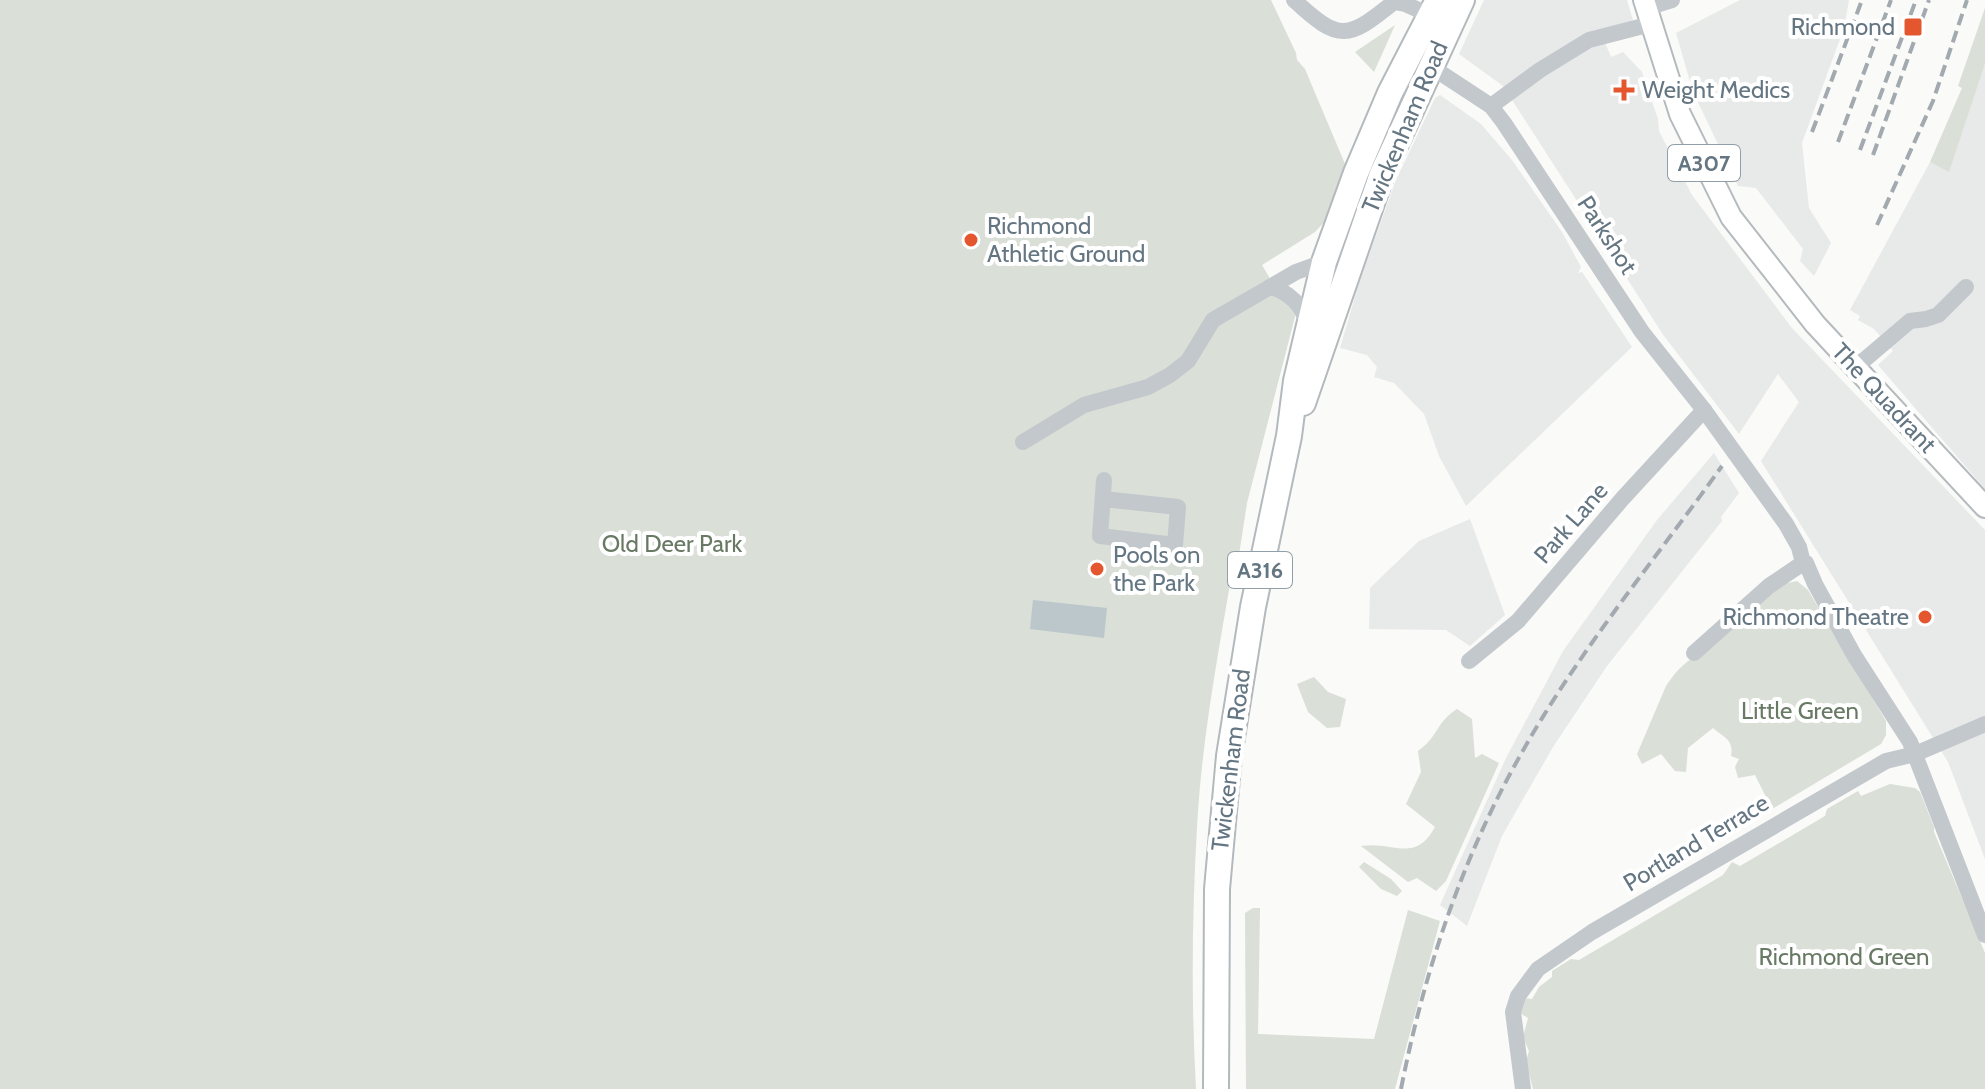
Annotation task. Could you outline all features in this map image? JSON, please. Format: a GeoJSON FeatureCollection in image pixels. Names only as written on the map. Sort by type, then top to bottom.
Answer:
{"type":"FeatureCollection","features":[{"type":"Feature","properties":{"kind":"highway","name":"Twickenham Road"},"geometry":{"type":"LineString","coordinates":[[1289,436],[1312,383],[1382,174],[1462,0]]}},
{"type":"Feature","properties":{"kind":"highway","name":"Twickenham Road"},"geometry":{"type":"LineString","coordinates":[[1216,1089],[1217,889],[1229,756],[1253,607],[1289,436],[1296,381],[1324,262],[1373,133],[1434,7]]}},
{"type":"Feature","properties":{"kind":"main road","name":"The Quadrant"},"geometry":{"type":"LineString","coordinates":[[1647,11],[1680,114],[1731,217],[1815,324],[1985,507]]}},
{"type":"Feature","properties":{"kind":"street"},"geometry":{"type":"LineString","coordinates":[[1294,0],[1318,20],[1343,32],[1363,26],[1395,1],[1434,7]]}},
{"type":"Feature","properties":{"kind":"street"},"geometry":{"type":"LineString","coordinates":[[1491,106],[1540,70],[1589,40],[1672,0]]}},
{"type":"Feature","properties":{"kind":"street","name":"Parkshot"},"geometry":{"type":"LineString","coordinates":[[1430,66],[1491,106],[1642,332],[1704,410],[1786,524],[1799,547],[1803,563]]}},
{"type":"Feature","properties":{"kind":"street"},"geometry":{"type":"LineString","coordinates":[[1023,442],[1084,405],[1137,391],[1170,375],[1188,361],[1213,320],[1296,272],[1339,257],[1357,242]]}},
{"type":"Feature","properties":{"kind":"street"},"geometry":{"type":"LineString","coordinates":[[1270,287],[1296,302],[1306,316],[1308,327]]}},
{"type":"Feature","properties":{"kind":"street"},"geometry":{"type":"LineString","coordinates":[[1856,367],[1910,321],[1938,315],[1966,287]]}},
{"type":"Feature","properties":{"kind":"street","name":"Park Lane"},"geometry":{"type":"LineString","coordinates":[[1469,661],[1518,621],[1623,498],[1704,410]]}},
{"type":"Feature","properties":{"kind":"street"},"geometry":{"type":"LineString","coordinates":[[1103,499],[1178,507],[1175,545],[1100,536],[1104,480]]}},
{"type":"Feature","properties":{"kind":"street"},"geometry":{"type":"LineString","coordinates":[[1694,653],[1769,586],[1806,563],[1854,655],[1915,754],[1985,935]]}},
{"type":"Feature","properties":{"kind":"street","name":"Portland Terrace"},"geometry":{"type":"LineString","coordinates":[[1523,1089],[1513,1012],[1518,996],[1538,969],[1592,932],[1886,761],[1915,754],[1985,724]]}},
{"type":"Feature","properties":{"kind":"shaded area"},"geometry":{"type":"Polygon","coordinates":[[[1484,0],[1627,0],[1633,20],[1603,31],[1606,45],[1611,57],[1623,52],[1642,72],[1659,131],[1692,195],[1792,328],[1985,530],[1985,859],[1948,762],[1761,461],[1799,402],[1778,374],[1739,434],[1664,336],[1503,86],[1459,54],[1484,0]]]}},
{"type":"Feature","properties":{"kind":"shaded area"},"geometry":{"type":"Polygon","coordinates":[[[1740,0],[1849,0],[1844,28],[1802,143],[1809,208],[1831,243],[1814,276],[1800,261],[1803,249],[1756,188],[1738,186],[1693,92],[1676,33],[1740,0]]]}},
{"type":"Feature","properties":{"kind":"shaded area"},"geometry":{"type":"Polygon","coordinates":[[[1985,64],[1985,489],[1878,365],[1893,351],[1874,329],[1858,320],[1860,316],[1850,310],[1930,162],[1949,171],[1985,64]]]}},
{"type":"Feature","properties":{"kind":"shaded area"},"geometry":{"type":"Polygon","coordinates":[[[1440,95],[1481,124],[1512,160],[1562,232],[1581,267],[1578,273],[1582,272],[1632,347],[1466,506],[1439,456],[1424,414],[1394,383],[1374,377],[1377,367],[1367,355],[1340,348],[1359,283],[1396,180],[1435,98],[1440,95]]]}},
{"type":"Feature","properties":{"kind":"shaded area"},"geometry":{"type":"Polygon","coordinates":[[[1714,453],[1739,493],[1721,517],[1722,521],[1607,666],[1553,747],[1502,836],[1467,926],[1440,905],[1506,758],[1563,651],[1657,520],[1714,453]]]}},
{"type":"Feature","properties":{"kind":"shaded area"},"geometry":{"type":"Polygon","coordinates":[[[1470,519],[1505,615],[1470,646],[1446,630],[1369,629],[1370,588],[1419,541],[1470,519]]]}},
{"type":"Feature","properties":{"kind":"shaded area"},"geometry":{"type":"Polygon","coordinates":[[[1033,600],[1107,608],[1104,638],[1030,629],[1033,600]]]}},
{"type":"Feature","properties":{"kind":"green space","name":"Old Deer Park"},"geometry":{"type":"Polygon","coordinates":[[[0,0],[1271,0],[1297,60],[1305,69],[1345,164],[1326,220],[1315,232],[1262,265],[1281,297],[1297,309],[1247,503],[1239,555],[1235,555],[1207,724],[1199,793],[1194,892],[1196,1089],[0,1089],[0,0]]]}},
{"type":"Feature","properties":{"kind":"green space"},"geometry":{"type":"Polygon","coordinates":[[[1985,8],[1985,64],[1949,172],[1930,162],[1962,88],[1958,86],[1985,8]]]}},
{"type":"Feature","properties":{"kind":"green space"},"geometry":{"type":"Polygon","coordinates":[[[1395,25],[1374,72],[1355,52],[1395,25]]]}},
{"type":"Feature","properties":{"kind":"green space","name":"Little Green"},"geometry":{"type":"Polygon","coordinates":[[[1797,581],[1808,590],[1886,721],[1886,735],[1881,744],[1772,809],[1755,775],[1738,778],[1735,767],[1739,759],[1731,756],[1730,742],[1713,728],[1688,748],[1686,772],[1675,771],[1661,754],[1642,764],[1637,754],[1666,686],[1674,675],[1688,661],[1705,653],[1783,584],[1797,581]]]}},
{"type":"Feature","properties":{"kind":"green space"},"geometry":{"type":"Polygon","coordinates":[[[1314,677],[1328,692],[1346,699],[1340,727],[1327,728],[1308,712],[1297,684],[1314,677]]]}},
{"type":"Feature","properties":{"kind":"green space"},"geometry":{"type":"Polygon","coordinates":[[[1457,709],[1472,719],[1475,758],[1482,754],[1499,763],[1446,881],[1436,891],[1417,878],[1408,882],[1361,846],[1411,848],[1420,845],[1435,827],[1406,804],[1421,772],[1418,751],[1457,709]]]}},
{"type":"Feature","properties":{"kind":"green space","name":"Richmond Green"},"geometry":{"type":"Polygon","coordinates":[[[1890,784],[1915,788],[1920,792],[1985,953],[1985,1089],[1533,1089],[1526,1061],[1529,1051],[1523,1037],[1528,1018],[1520,1013],[1523,998],[1532,999],[1539,987],[1552,977],[1552,971],[1571,959],[1579,960],[1723,875],[1732,862],[1740,866],[1825,816],[1827,809],[1858,791],[1861,796],[1890,784]]]}},
{"type":"Feature","properties":{"kind":"green space"},"geometry":{"type":"Polygon","coordinates":[[[1364,862],[1391,879],[1402,891],[1397,896],[1381,889],[1359,867],[1364,862]]]}},
{"type":"Feature","properties":{"kind":"green space"},"geometry":{"type":"Polygon","coordinates":[[[1260,908],[1258,1034],[1374,1039],[1408,910],[1440,921],[1395,1089],[1246,1089],[1245,913],[1260,908]]]}},
{"type":"Feature","properties":{"kind":"railway"},"geometry":{"type":"LineString","coordinates":[[1812,132],[1862,0]]}},
{"type":"Feature","properties":{"kind":"railway"},"geometry":{"type":"LineString","coordinates":[[1838,142],[1891,0]]}},
{"type":"Feature","properties":{"kind":"railway"},"geometry":{"type":"LineString","coordinates":[[1860,150],[1916,0]]}},
{"type":"Feature","properties":{"kind":"railway"},"geometry":{"type":"LineString","coordinates":[[1873,155],[1929,0]]}},
{"type":"Feature","properties":{"kind":"railway"},"geometry":{"type":"LineString","coordinates":[[1877,225],[1933,101],[1967,0]]}},
{"type":"Feature","properties":{"kind":"railway"},"geometry":{"type":"LineString","coordinates":[[1401,1089],[1421,1002],[1448,917],[1463,875],[1500,793],[1567,679],[1722,466]]}},
{"type":"Feature","properties":{"kind":"place","name":"Richmond"},"geometry":{"type":"Point","coordinates":[1913,27]}},
{"type":"Feature","properties":{"kind":"place","name":"Weight Medics"},"geometry":{"type":"Point","coordinates":[1624,90]}},
{"type":"Feature","properties":{"kind":"place","name":"Richmond Athletic Ground"},"geometry":{"type":"Point","coordinates":[971,240]}},
{"type":"Feature","properties":{"kind":"place","name":"Pools on the Park"},"geometry":{"type":"Point","coordinates":[1097,569]}},
{"type":"Feature","properties":{"kind":"place","name":"Richmond Theatre"},"geometry":{"type":"Point","coordinates":[1925,617]}}]}
